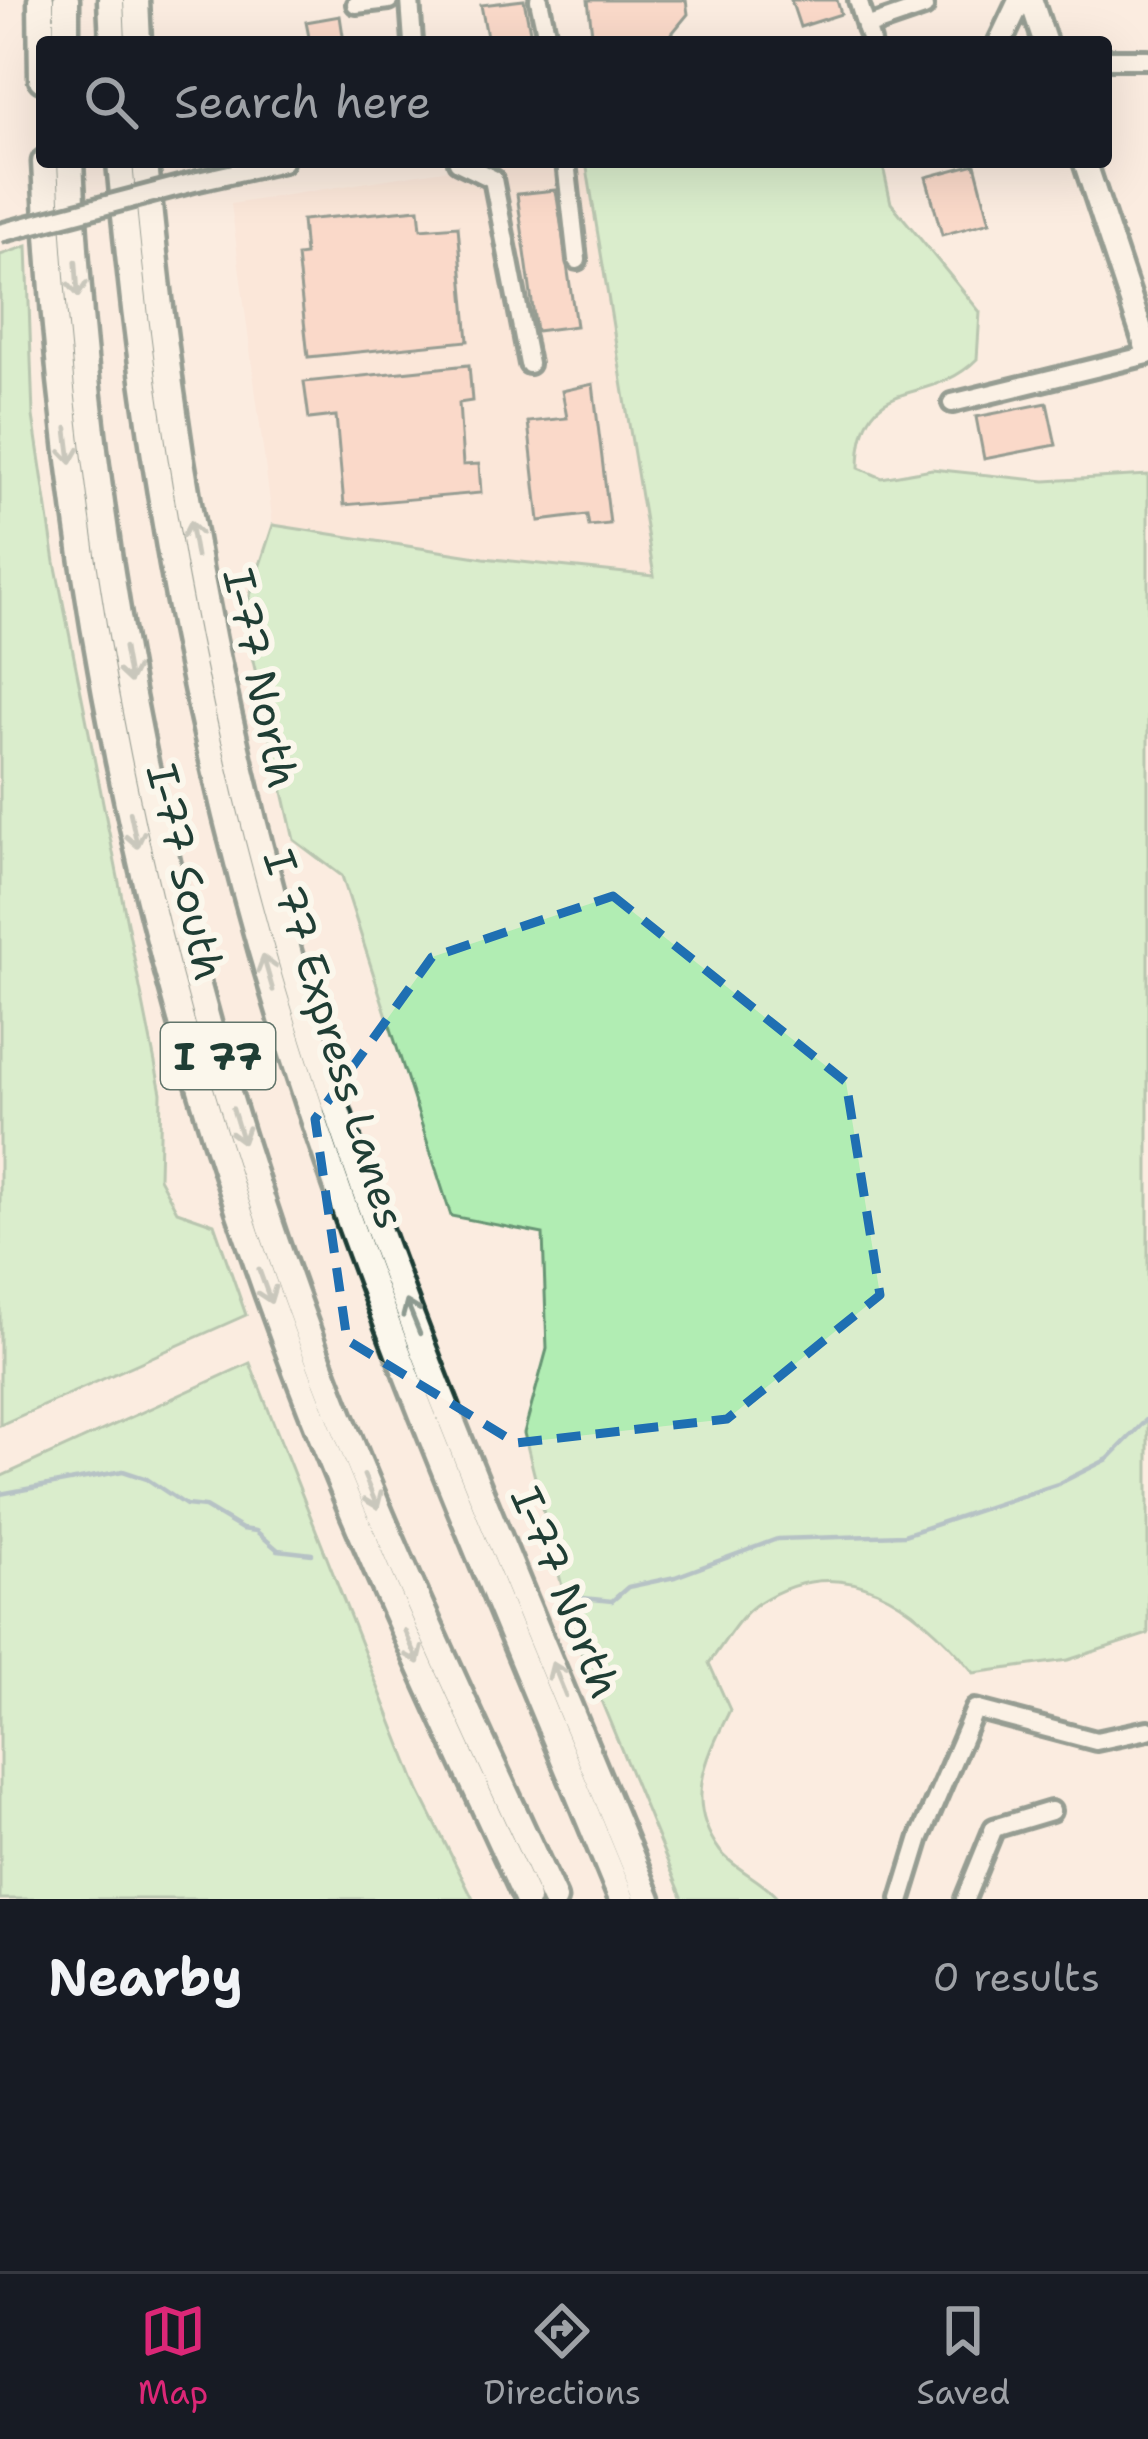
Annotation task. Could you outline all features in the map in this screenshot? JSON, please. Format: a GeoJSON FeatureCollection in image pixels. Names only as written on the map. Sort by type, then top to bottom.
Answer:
{"type":"FeatureCollection","features":[{"type":"Feature","properties":{"kind":"highway"},"geometry":{"type":"LineString","coordinates":[[41,0],[41,36]]}},
{"type":"Feature","properties":{"kind":"highway"},"geometry":{"type":"LineString","coordinates":[[66,0],[66,36]]}},
{"type":"Feature","properties":{"kind":"highway"},"geometry":{"type":"LineString","coordinates":[[111,0],[113,36]]}},
{"type":"Feature","properties":{"kind":"highway"},"geometry":{"type":"LineString","coordinates":[[136,0],[138,36]]}},
{"type":"Feature","properties":{"kind":"highway","name":"I-77 South"},"geometry":{"type":"LineString","coordinates":[[45,168],[59,365],[92,611],[126,794],[180,1015],[255,1259],[313,1415],[526,1899]]}},
{"type":"Feature","properties":{"kind":"highway","name":"I 77"},"geometry":{"type":"LineString","coordinates":[[70,168],[84,363],[113,587],[146,769],[210,1028],[279,1251],[336,1406],[554,1899]]}},
{"type":"Feature","properties":{"kind":"highway","name":"I 77 Express Lanes"},"geometry":{"type":"LineString","coordinates":[[121,168],[146,403],[168,546],[209,749],[254,926],[343,1206],[622,1899]]}},
{"type":"Feature","properties":{"kind":"highway","name":"I-77 North"},"geometry":{"type":"LineString","coordinates":[[146,168],[165,359],[200,582],[248,803],[291,963],[395,1274],[634,1865]]}},
{"type":"Feature","properties":{"kind":"highway"},"geometry":{"type":"LineString","coordinates":[[550,1722],[608,1831],[634,1865]]}},
{"type":"Feature","properties":{"kind":"highway","name":"I 77"},"geometry":{"type":"LineString","coordinates":[[634,1865],[648,1899]]}},
{"type":"Feature","properties":{"kind":"main road"},"geometry":{"type":"LineString","coordinates":[[1003,36],[1019,0]]}},
{"type":"Feature","properties":{"kind":"main road"},"geometry":{"type":"LineString","coordinates":[[1030,0],[1043,36]]}},
{"type":"Feature","properties":{"kind":"main road"},"geometry":{"type":"LineString","coordinates":[[1086,168],[1148,353]]}},
{"type":"Feature","properties":{"kind":"street"},"geometry":{"type":"LineString","coordinates":[[356,4],[389,0]]}},
{"type":"Feature","properties":{"kind":"street"},"geometry":{"type":"LineString","coordinates":[[410,0],[413,36]]}},
{"type":"Feature","properties":{"kind":"street"},"geometry":{"type":"LineString","coordinates":[[538,0],[547,36]]}},
{"type":"Feature","properties":{"kind":"street"},"geometry":{"type":"LineString","coordinates":[[858,0],[868,35],[924,7],[922,0]]}},
{"type":"Feature","properties":{"kind":"street"},"geometry":{"type":"LineString","coordinates":[[1112,58],[1148,59]]}},
{"type":"Feature","properties":{"kind":"street"},"geometry":{"type":"LineString","coordinates":[[0,233],[257,168]]}},
{"type":"Feature","properties":{"kind":"street"},"geometry":{"type":"LineString","coordinates":[[470,168],[493,179],[529,364]]}},
{"type":"Feature","properties":{"kind":"street"},"geometry":{"type":"LineString","coordinates":[[567,168],[577,260]]}},
{"type":"Feature","properties":{"kind":"street"},"geometry":{"type":"LineString","coordinates":[[952,403],[1148,353]]}},
{"type":"Feature","properties":{"kind":"street"},"geometry":{"type":"LineString","coordinates":[[901,1899],[920,1838],[975,1708],[1096,1741],[1148,1730]]}},
{"type":"Feature","properties":{"kind":"street"},"geometry":{"type":"LineString","coordinates":[[965,1899],[994,1828],[1051,1811]]}},
{"type":"Feature","properties":{"kind":"highlighted area"},"geometry":{"type":"Polygon","coordinates":[[[613,896],[846,1082],[880,1295],[727,1419],[516,1443],[347,1340],[315,1119],[432,957],[613,896]]]}},
{"type":"Feature","properties":{"kind":"shaded area"},"geometry":{"type":"Polygon","coordinates":[[[456,168],[587,168],[654,577],[484,558],[273,525],[231,204],[456,168]]]}},
{"type":"Feature","properties":{"kind":"green space"},"geometry":{"type":"Polygon","coordinates":[[[587,168],[883,168],[891,203],[980,312],[977,359],[938,384],[884,403],[871,416],[862,437],[859,468],[882,478],[932,469],[1045,481],[1148,475],[1148,1634],[1068,1660],[974,1673],[904,1606],[849,1582],[820,1581],[789,1588],[750,1609],[709,1663],[730,1710],[707,1762],[701,1797],[709,1833],[720,1851],[778,1899],[683,1899],[574,1635],[524,1433],[547,1349],[543,1234],[451,1216],[342,876],[294,840],[243,617],[273,525],[484,558],[654,576],[587,168]]]}},
{"type":"Feature","properties":{"kind":"green space"},"geometry":{"type":"Polygon","coordinates":[[[27,246],[33,416],[55,562],[161,1093],[159,1178],[177,1211],[214,1224],[246,1315],[0,1425],[0,255],[27,246]]]}},
{"type":"Feature","properties":{"kind":"green space"},"geometry":{"type":"Polygon","coordinates":[[[250,1363],[419,1791],[473,1899],[0,1899],[0,1477],[250,1363]]]}},
{"type":"Feature","properties":{"kind":"building"},"geometry":{"type":"Polygon","coordinates":[[[524,0],[531,36],[487,36],[481,5],[524,0]]]}},
{"type":"Feature","properties":{"kind":"building"},"geometry":{"type":"Polygon","coordinates":[[[588,0],[686,0],[688,14],[670,36],[592,36],[588,0]]]}},
{"type":"Feature","properties":{"kind":"building"},"geometry":{"type":"Polygon","coordinates":[[[791,0],[837,0],[841,14],[800,27],[791,0]]]}},
{"type":"Feature","properties":{"kind":"building"},"geometry":{"type":"Polygon","coordinates":[[[340,16],[343,36],[309,36],[306,22],[340,16]]]}},
{"type":"Feature","properties":{"kind":"building"},"geometry":{"type":"Polygon","coordinates":[[[976,168],[990,222],[942,235],[926,177],[976,168]]]}},
{"type":"Feature","properties":{"kind":"building"},"geometry":{"type":"Polygon","coordinates":[[[556,190],[576,326],[536,331],[517,194],[556,190]]]}},
{"type":"Feature","properties":{"kind":"building"},"geometry":{"type":"Polygon","coordinates":[[[419,209],[421,229],[458,226],[468,341],[308,357],[297,256],[305,255],[302,220],[419,209]]]}},
{"type":"Feature","properties":{"kind":"building"},"geometry":{"type":"Polygon","coordinates":[[[469,365],[472,401],[459,403],[463,465],[479,464],[481,493],[344,505],[336,416],[309,419],[304,382],[469,365]]]}},
{"type":"Feature","properties":{"kind":"building"},"geometry":{"type":"Polygon","coordinates":[[[593,384],[610,524],[589,526],[587,515],[539,521],[528,422],[567,418],[562,391],[593,384]]]}},
{"type":"Feature","properties":{"kind":"building"},"geometry":{"type":"Polygon","coordinates":[[[1047,403],[1056,445],[984,459],[976,417],[1047,403]]]}},
{"type":"Feature","properties":{"kind":"waterway"},"geometry":{"type":"LineString","coordinates":[[583,1598],[612,1601],[628,1587],[675,1577],[777,1539],[904,1535],[1058,1484],[1108,1459],[1148,1418]]}},
{"type":"Feature","properties":{"kind":"waterway"},"geometry":{"type":"LineString","coordinates":[[0,1494],[123,1471],[147,1479],[186,1505],[205,1507],[242,1529],[256,1531],[278,1550],[312,1554]]}}]}
